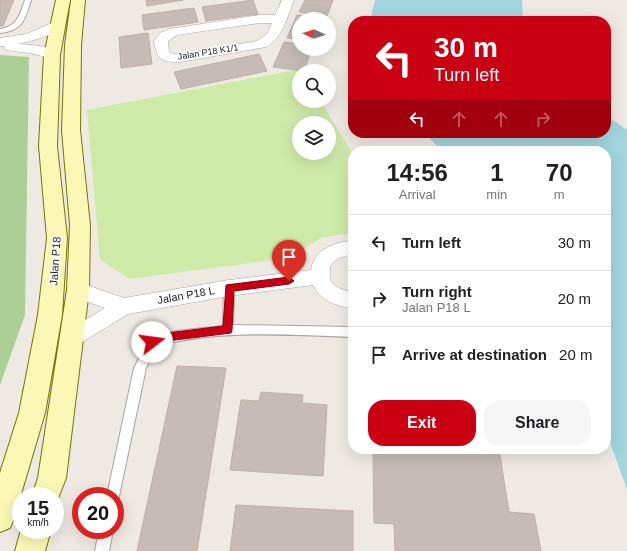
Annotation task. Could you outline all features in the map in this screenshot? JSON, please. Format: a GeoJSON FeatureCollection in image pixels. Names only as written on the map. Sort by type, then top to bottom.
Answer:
{"type":"FeatureCollection","features":[{"type":"Feature","properties":{"kind":"street","name":"Jalan P18"},"geometry":{"type":"LineString","coordinates":[[0,518],[32,413],[50,316],[57,238],[48,146],[52,55],[63,0]]}},
{"type":"Feature","properties":{"kind":"street","name":"Jalan P18"},"geometry":{"type":"LineString","coordinates":[[49,487],[52,478],[78,290],[80,225],[71,130],[73,45],[78,0]]}},
{"type":"Feature","properties":{"kind":"street","name":"Jalan P18 K1/1"},"geometry":{"type":"LineString","coordinates":[[278,19],[260,19],[174,32],[165,36],[161,41],[163,54],[171,58],[180,58],[261,44],[269,40],[273,35],[278,19],[288,0]]}},
{"type":"Feature","properties":{"kind":"street"},"geometry":{"type":"LineString","coordinates":[[0,42],[31,38],[44,33],[59,24]]}},
{"type":"Feature","properties":{"kind":"street"},"geometry":{"type":"LineString","coordinates":[[0,46],[42,51],[52,55]]}},
{"type":"Feature","properties":{"kind":"street"},"geometry":{"type":"LineString","coordinates":[[348,248],[344,248],[327,256],[319,269],[319,277],[323,286],[330,293],[339,298],[348,299]]}},
{"type":"Feature","properties":{"kind":"street","name":"Jalan P18 L"},"geometry":{"type":"LineString","coordinates":[[72,338],[124,306],[229,288],[319,277]]}},
{"type":"Feature","properties":{"kind":"street","name":"Jalan P18 L"},"geometry":{"type":"LineString","coordinates":[[78,290],[124,306]]}},
{"type":"Feature","properties":{"kind":"street"},"geometry":{"type":"LineString","coordinates":[[30,551],[33,539]]}},
{"type":"Feature","properties":{"kind":"lane"},"geometry":{"type":"LineString","coordinates":[[0,31],[12,29],[19,25],[28,0]]}},
{"type":"Feature","properties":{"kind":"lane"},"geometry":{"type":"LineString","coordinates":[[228,330],[229,288]]}},
{"type":"Feature","properties":{"kind":"lane"},"geometry":{"type":"LineString","coordinates":[[115,487],[140,368],[152,342],[167,337],[228,330],[348,332]]}},
{"type":"Feature","properties":{"kind":"lane"},"geometry":{"type":"LineString","coordinates":[[102,551],[104,539]]}},
{"type":"Feature","properties":{"kind":"green space"},"geometry":{"type":"Polygon","coordinates":[[[0,55],[29,57],[25,315],[0,385],[0,55]]]}},
{"type":"Feature","properties":{"kind":"green space"},"geometry":{"type":"Polygon","coordinates":[[[292,71],[292,108],[324,108],[329,116],[292,116],[292,160],[336,160],[336,127],[348,146],[348,234],[323,237],[288,258],[129,279],[100,259],[87,110],[292,71]]]}},
{"type":"Feature","properties":{"kind":"water"},"geometry":{"type":"Polygon","coordinates":[[[375,0],[522,0],[523,16],[371,16],[375,0]]]}},
{"type":"Feature","properties":{"kind":"water"},"geometry":{"type":"Polygon","coordinates":[[[611,119],[627,130],[627,489],[611,446],[611,146],[438,146],[429,138],[611,138],[611,119]]]}},
{"type":"Feature","properties":{"kind":"building"},"geometry":{"type":"Polygon","coordinates":[[[0,0],[14,0],[3,26],[0,26],[0,0]]]}},
{"type":"Feature","properties":{"kind":"building"},"geometry":{"type":"Polygon","coordinates":[[[146,0],[183,0],[147,6],[146,0]]]}},
{"type":"Feature","properties":{"kind":"building"},"geometry":{"type":"Polygon","coordinates":[[[253,0],[258,14],[206,21],[202,7],[253,0]]]}},
{"type":"Feature","properties":{"kind":"building"},"geometry":{"type":"Polygon","coordinates":[[[305,0],[333,0],[328,12],[299,12],[305,0]]]}},
{"type":"Feature","properties":{"kind":"building"},"geometry":{"type":"Polygon","coordinates":[[[194,8],[198,22],[144,30],[142,15],[194,8]]]}},
{"type":"Feature","properties":{"kind":"building"},"geometry":{"type":"Polygon","coordinates":[[[292,26],[292,38],[287,38],[292,26]]]}},
{"type":"Feature","properties":{"kind":"building"},"geometry":{"type":"Polygon","coordinates":[[[148,33],[152,64],[121,68],[119,37],[148,33]]]}},
{"type":"Feature","properties":{"kind":"building"},"geometry":{"type":"Polygon","coordinates":[[[284,42],[292,43],[292,56],[309,56],[307,64],[292,64],[292,69],[273,67],[284,42]]]}},
{"type":"Feature","properties":{"kind":"building"},"geometry":{"type":"Polygon","coordinates":[[[259,54],[267,71],[181,89],[174,72],[259,54]]]}},
{"type":"Feature","properties":{"kind":"building"},"geometry":{"type":"Polygon","coordinates":[[[177,366],[226,368],[197,551],[137,551],[177,366]]]}},
{"type":"Feature","properties":{"kind":"building"},"geometry":{"type":"Polygon","coordinates":[[[261,392],[303,395],[302,403],[327,405],[323,476],[230,470],[241,400],[259,401],[261,392]]]}},
{"type":"Feature","properties":{"kind":"building"},"geometry":{"type":"Polygon","coordinates":[[[373,454],[500,454],[509,512],[534,514],[541,551],[395,551],[394,524],[374,523],[373,454]]]}},
{"type":"Feature","properties":{"kind":"building"},"geometry":{"type":"Polygon","coordinates":[[[236,505],[353,511],[353,551],[230,551],[236,505]]]}},
{"type":"Feature","properties":{"kind":"route"},"geometry":{"type":"LineString","coordinates":[[152,342],[167,337],[228,330],[229,288],[289,281]]}}]}
